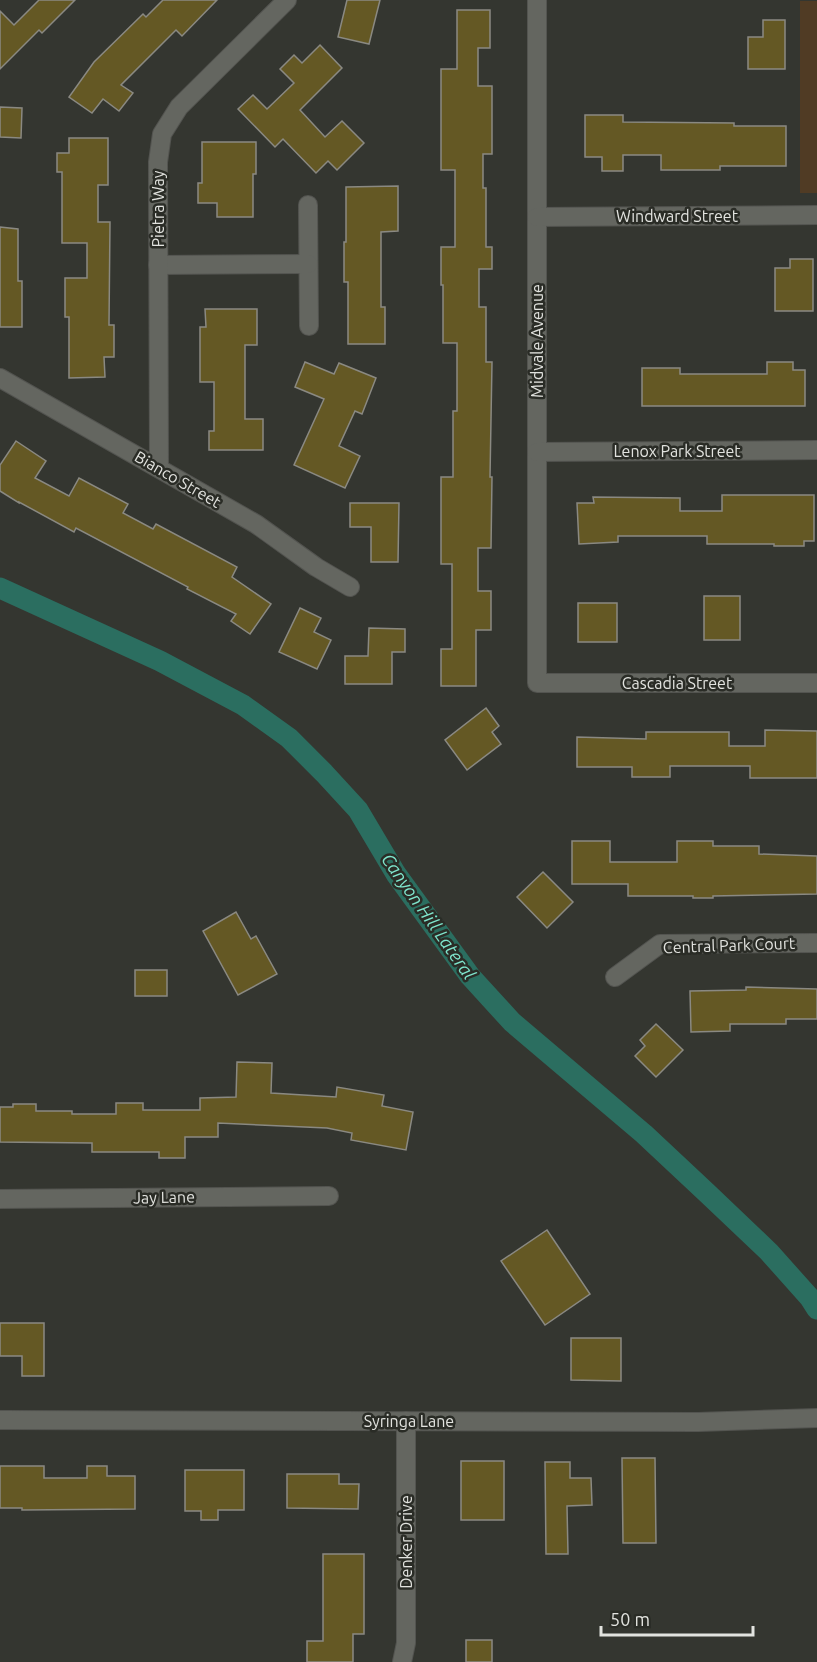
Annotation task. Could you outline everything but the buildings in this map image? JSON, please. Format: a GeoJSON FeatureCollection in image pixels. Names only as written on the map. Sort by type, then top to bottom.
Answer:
{"type":"FeatureCollection","features":[{"type":"Feature","properties":{"kind":"street","name":"Pietra Way"},"geometry":{"type":"LineString","coordinates":[[159,468],[158,162],[162,134],[179,107],[287,0]]}},
{"type":"Feature","properties":{"kind":"street","name":"Midvale Avenue"},"geometry":{"type":"LineString","coordinates":[[537,0],[537,683]]}},
{"type":"Feature","properties":{"kind":"street"},"geometry":{"type":"LineString","coordinates":[[308,205],[309,326]]}},
{"type":"Feature","properties":{"kind":"street","name":"Windward Street"},"geometry":{"type":"LineString","coordinates":[[537,217],[817,215]]}},
{"type":"Feature","properties":{"kind":"street"},"geometry":{"type":"LineString","coordinates":[[158,265],[309,264]]}},
{"type":"Feature","properties":{"kind":"street","name":"Bianco Street"},"geometry":{"type":"LineString","coordinates":[[0,378],[256,524],[316,567],[350,587]]}},
{"type":"Feature","properties":{"kind":"street","name":"Lenox Park Street"},"geometry":{"type":"LineString","coordinates":[[537,452],[817,450]]}},
{"type":"Feature","properties":{"kind":"street","name":"Cascadia Street"},"geometry":{"type":"LineString","coordinates":[[537,683],[817,683]]}},
{"type":"Feature","properties":{"kind":"street","name":"Central Park Court"},"geometry":{"type":"LineString","coordinates":[[615,977],[660,944],[817,943]]}},
{"type":"Feature","properties":{"kind":"street","name":"Jay Lane"},"geometry":{"type":"LineString","coordinates":[[0,1199],[329,1196]]}},
{"type":"Feature","properties":{"kind":"street","name":"Syringa Lane"},"geometry":{"type":"LineString","coordinates":[[0,1420],[699,1422],[817,1418]]}},
{"type":"Feature","properties":{"kind":"street","name":"Denker Drive"},"geometry":{"type":"LineString","coordinates":[[402,1662],[406,1643],[406,1421]]}},
{"type":"Feature","properties":{"kind":"shaded area"},"geometry":{"type":"Polygon","coordinates":[[[800,1],[817,1],[817,193],[800,193],[800,1]]]}},
{"type":"Feature","properties":{"kind":"waterway","name":"Canyon Hill Lateral"},"geometry":{"type":"LineString","coordinates":[[0,588],[160,661],[243,705],[289,738],[358,810],[396,874],[470,976],[512,1022],[644,1134],[707,1193],[769,1252],[817,1309]]}}]}
